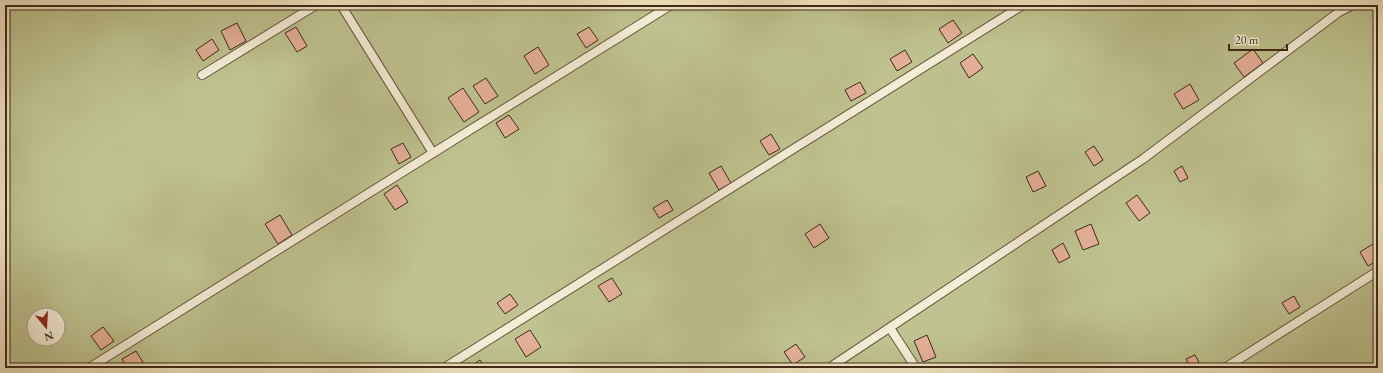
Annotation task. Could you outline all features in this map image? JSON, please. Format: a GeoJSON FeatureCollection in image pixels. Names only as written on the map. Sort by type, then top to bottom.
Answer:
{"type":"FeatureCollection","features":[{"type":"Feature","properties":{"kind":"lane"},"geometry":{"type":"LineString","coordinates":[[202,75],[316,5]]}},
{"type":"Feature","properties":{"kind":"lane"},"geometry":{"type":"LineString","coordinates":[[341,5],[433,152]]}},
{"type":"Feature","properties":{"kind":"lane"},"geometry":{"type":"LineString","coordinates":[[89,368],[433,152],[671,5]]}},
{"type":"Feature","properties":{"kind":"lane"},"geometry":{"type":"LineString","coordinates":[[444,368],[1024,5]]}},
{"type":"Feature","properties":{"kind":"lane"},"geometry":{"type":"LineString","coordinates":[[830,368],[1143,159],[1340,12],[1353,5]]}},
{"type":"Feature","properties":{"kind":"lane"},"geometry":{"type":"LineString","coordinates":[[1225,368],[1378,271]]}},
{"type":"Feature","properties":{"kind":"lane"},"geometry":{"type":"LineString","coordinates":[[890,328],[916,368]]}},
{"type":"Feature","properties":{"kind":"green space"},"geometry":{"type":"Polygon","coordinates":[[[5,5],[1378,5],[1378,368],[5,368],[5,5]]]}},
{"type":"Feature","properties":{"kind":"building"},"geometry":{"type":"Polygon","coordinates":[[[1324,5],[1335,5],[1327,10],[1324,5]]]}},
{"type":"Feature","properties":{"kind":"building"},"geometry":{"type":"Polygon","coordinates":[[[953,20],[962,33],[948,43],[939,29],[953,20]]]}},
{"type":"Feature","properties":{"kind":"building"},"geometry":{"type":"Polygon","coordinates":[[[237,23],[246,41],[230,50],[221,31],[237,23]]]}},
{"type":"Feature","properties":{"kind":"building"},"geometry":{"type":"Polygon","coordinates":[[[296,27],[307,46],[297,52],[285,33],[296,27]]]}},
{"type":"Feature","properties":{"kind":"building"},"geometry":{"type":"Polygon","coordinates":[[[589,27],[598,40],[586,48],[577,34],[589,27]]]}},
{"type":"Feature","properties":{"kind":"building"},"geometry":{"type":"Polygon","coordinates":[[[212,39],[219,50],[203,61],[196,50],[212,39]]]}},
{"type":"Feature","properties":{"kind":"building"},"geometry":{"type":"Polygon","coordinates":[[[538,47],[549,65],[535,74],[524,56],[538,47]]]}},
{"type":"Feature","properties":{"kind":"building"},"geometry":{"type":"Polygon","coordinates":[[[1253,49],[1263,63],[1244,77],[1234,63],[1253,49]]]}},
{"type":"Feature","properties":{"kind":"building"},"geometry":{"type":"Polygon","coordinates":[[[905,50],[912,62],[897,71],[890,59],[905,50]]]}},
{"type":"Feature","properties":{"kind":"building"},"geometry":{"type":"Polygon","coordinates":[[[973,54],[983,68],[969,78],[960,63],[973,54]]]}},
{"type":"Feature","properties":{"kind":"building"},"geometry":{"type":"Polygon","coordinates":[[[486,78],[498,96],[485,104],[473,86],[486,78]]]}},
{"type":"Feature","properties":{"kind":"building"},"geometry":{"type":"Polygon","coordinates":[[[860,82],[866,93],[851,101],[845,90],[860,82]]]}},
{"type":"Feature","properties":{"kind":"building"},"geometry":{"type":"Polygon","coordinates":[[[1190,84],[1199,100],[1183,109],[1174,94],[1190,84]]]}},
{"type":"Feature","properties":{"kind":"building"},"geometry":{"type":"Polygon","coordinates":[[[463,88],[479,112],[464,122],[448,98],[463,88]]]}},
{"type":"Feature","properties":{"kind":"building"},"geometry":{"type":"Polygon","coordinates":[[[509,115],[519,129],[505,138],[496,123],[509,115]]]}},
{"type":"Feature","properties":{"kind":"building"},"geometry":{"type":"Polygon","coordinates":[[[771,134],[780,149],[769,155],[760,141],[771,134]]]}},
{"type":"Feature","properties":{"kind":"building"},"geometry":{"type":"Polygon","coordinates":[[[403,143],[411,157],[399,164],[391,149],[403,143]]]}},
{"type":"Feature","properties":{"kind":"building"},"geometry":{"type":"Polygon","coordinates":[[[1094,146],[1103,160],[1094,166],[1085,152],[1094,146]]]}},
{"type":"Feature","properties":{"kind":"building"},"geometry":{"type":"Polygon","coordinates":[[[721,166],[731,183],[719,190],[709,173],[721,166]]]}},
{"type":"Feature","properties":{"kind":"building"},"geometry":{"type":"Polygon","coordinates":[[[1182,166],[1188,178],[1180,182],[1174,171],[1182,166]]]}},
{"type":"Feature","properties":{"kind":"building"},"geometry":{"type":"Polygon","coordinates":[[[1038,171],[1046,186],[1033,192],[1026,177],[1038,171]]]}},
{"type":"Feature","properties":{"kind":"building"},"geometry":{"type":"Polygon","coordinates":[[[397,185],[408,202],[395,210],[384,194],[397,185]]]}},
{"type":"Feature","properties":{"kind":"building"},"geometry":{"type":"Polygon","coordinates":[[[1137,195],[1150,213],[1139,221],[1126,203],[1137,195]]]}},
{"type":"Feature","properties":{"kind":"building"},"geometry":{"type":"Polygon","coordinates":[[[667,200],[673,210],[659,218],[653,208],[667,200]]]}},
{"type":"Feature","properties":{"kind":"building"},"geometry":{"type":"Polygon","coordinates":[[[280,215],[292,235],[278,244],[265,224],[280,215]]]}},
{"type":"Feature","properties":{"kind":"building"},"geometry":{"type":"Polygon","coordinates":[[[820,224],[829,238],[814,248],[805,234],[820,224]]]}},
{"type":"Feature","properties":{"kind":"building"},"geometry":{"type":"Polygon","coordinates":[[[1091,224],[1099,244],[1083,250],[1075,231],[1091,224]]]}},
{"type":"Feature","properties":{"kind":"building"},"geometry":{"type":"Polygon","coordinates":[[[1063,243],[1070,257],[1059,263],[1052,250],[1063,243]]]}},
{"type":"Feature","properties":{"kind":"building"},"geometry":{"type":"Polygon","coordinates":[[[1373,244],[1378,251],[1378,260],[1368,266],[1360,252],[1373,244]]]}},
{"type":"Feature","properties":{"kind":"building"},"geometry":{"type":"Polygon","coordinates":[[[612,278],[622,294],[609,302],[598,286],[612,278]]]}},
{"type":"Feature","properties":{"kind":"building"},"geometry":{"type":"Polygon","coordinates":[[[510,294],[518,305],[505,314],[497,303],[510,294]]]}},
{"type":"Feature","properties":{"kind":"building"},"geometry":{"type":"Polygon","coordinates":[[[1294,296],[1300,307],[1289,314],[1282,303],[1294,296]]]}},
{"type":"Feature","properties":{"kind":"building"},"geometry":{"type":"Polygon","coordinates":[[[103,327],[114,341],[101,350],[91,336],[103,327]]]}},
{"type":"Feature","properties":{"kind":"building"},"geometry":{"type":"Polygon","coordinates":[[[530,330],[541,347],[526,357],[515,339],[530,330]]]}},
{"type":"Feature","properties":{"kind":"building"},"geometry":{"type":"Polygon","coordinates":[[[927,335],[936,357],[923,362],[914,341],[927,335]]]}},
{"type":"Feature","properties":{"kind":"building"},"geometry":{"type":"Polygon","coordinates":[[[796,344],[805,357],[793,365],[784,352],[796,344]]]}},
{"type":"Feature","properties":{"kind":"building"},"geometry":{"type":"Polygon","coordinates":[[[136,351],[144,364],[138,368],[127,368],[122,359],[136,351]]]}},
{"type":"Feature","properties":{"kind":"building"},"geometry":{"type":"Polygon","coordinates":[[[1195,355],[1202,368],[1191,368],[1186,359],[1195,355]]]}},
{"type":"Feature","properties":{"kind":"building"},"geometry":{"type":"Polygon","coordinates":[[[480,360],[485,368],[468,368],[480,360]]]}}]}
